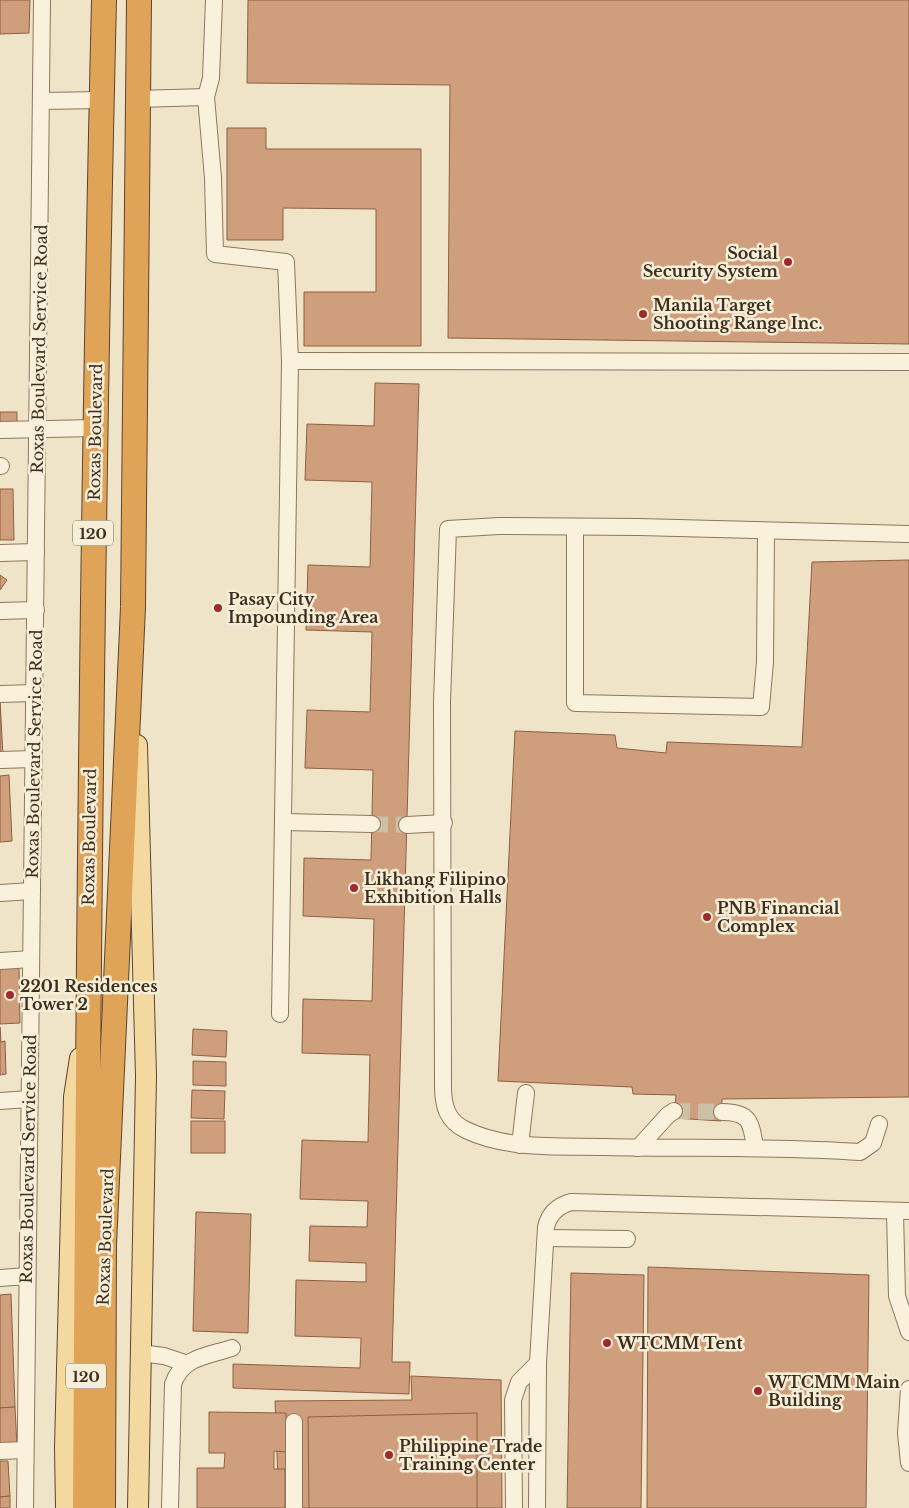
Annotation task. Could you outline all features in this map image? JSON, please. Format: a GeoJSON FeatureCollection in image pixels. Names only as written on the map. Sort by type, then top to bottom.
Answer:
{"type":"FeatureCollection","features":[{"type":"Feature","properties":{"kind":"highway","name":"Roxas Boulevard"},"geometry":{"type":"LineString","coordinates":[[103,1508],[87,1015],[95,428],[104,0]]}},
{"type":"Feature","properties":{"kind":"highway","name":"Roxas Boulevard"},"geometry":{"type":"LineString","coordinates":[[85,1508],[95,1245],[132,608],[139,0]]}},
{"type":"Feature","properties":{"kind":"main road","name":"Roxas Boulevard"},"geometry":{"type":"LineString","coordinates":[[132,608],[146,1076],[138,1508]]}},
{"type":"Feature","properties":{"kind":"main road","name":"Roxas Boulevard"},"geometry":{"type":"LineString","coordinates":[[66,1508],[66,1428],[74,1097],[87,1015]]}},
{"type":"Feature","properties":{"kind":"street","name":"Roxas Boulevard Service Road"},"geometry":{"type":"LineString","coordinates":[[25,1508],[42,0]]}},
{"type":"Feature","properties":{"kind":"street"},"geometry":{"type":"LineString","coordinates":[[214,0],[211,78],[206,97],[213,178],[215,254],[286,262],[290,361],[280,1014]]}},
{"type":"Feature","properties":{"kind":"street"},"geometry":{"type":"LineString","coordinates":[[137,99],[206,97]]}},
{"type":"Feature","properties":{"kind":"street"},"geometry":{"type":"LineString","coordinates":[[42,100],[102,100]]}},
{"type":"Feature","properties":{"kind":"street"},"geometry":{"type":"LineString","coordinates":[[290,361],[909,362]]}},
{"type":"Feature","properties":{"kind":"street"},"geometry":{"type":"LineString","coordinates":[[0,430],[95,428]]}},
{"type":"Feature","properties":{"kind":"street"},"geometry":{"type":"LineString","coordinates":[[879,1124],[873,1143],[860,1152],[755,1147],[638,1148],[520,1145],[466,1130],[449,1117],[443,1104],[444,823],[442,702],[448,530],[499,526],[909,534]]}},
{"type":"Feature","properties":{"kind":"street"},"geometry":{"type":"LineString","coordinates":[[575,527],[575,703],[751,707],[761,707],[764,662],[766,531]]}},
{"type":"Feature","properties":{"kind":"street"},"geometry":{"type":"LineString","coordinates":[[0,553],[36,552]]}},
{"type":"Feature","properties":{"kind":"street"},"geometry":{"type":"LineString","coordinates":[[0,611],[36,610]]}},
{"type":"Feature","properties":{"kind":"street"},"geometry":{"type":"LineString","coordinates":[[0,694],[34,692]]}},
{"type":"Feature","properties":{"kind":"street"},"geometry":{"type":"LineString","coordinates":[[0,760],[34,759]]}},
{"type":"Feature","properties":{"kind":"street"},"geometry":{"type":"LineString","coordinates":[[284,822],[372,824]]}},
{"type":"Feature","properties":{"kind":"street"},"geometry":{"type":"LineString","coordinates":[[407,825],[444,823]]}},
{"type":"Feature","properties":{"kind":"street"},"geometry":{"type":"LineString","coordinates":[[0,893],[32,891]]}},
{"type":"Feature","properties":{"kind":"street"},"geometry":{"type":"LineString","coordinates":[[0,961],[31,959]]}},
{"type":"Feature","properties":{"kind":"street"},"geometry":{"type":"LineString","coordinates":[[520,1145],[526,1093]]}},
{"type":"Feature","properties":{"kind":"street"},"geometry":{"type":"LineString","coordinates":[[0,1101],[29,1099]]}},
{"type":"Feature","properties":{"kind":"street"},"geometry":{"type":"LineString","coordinates":[[638,1148],[668,1115],[674,1111]]}},
{"type":"Feature","properties":{"kind":"street"},"geometry":{"type":"LineString","coordinates":[[722,1112],[736,1112],[744,1116],[751,1124],[755,1147]]}},
{"type":"Feature","properties":{"kind":"street"},"geometry":{"type":"LineString","coordinates":[[537,1508],[538,1363],[546,1238],[549,1215],[563,1204],[571,1202],[902,1211],[897,1296],[908,1324]]}},
{"type":"Feature","properties":{"kind":"street"},"geometry":{"type":"LineString","coordinates":[[546,1238],[627,1239]]}},
{"type":"Feature","properties":{"kind":"street"},"geometry":{"type":"LineString","coordinates":[[0,1278],[27,1276]]}},
{"type":"Feature","properties":{"kind":"street"},"geometry":{"type":"LineString","coordinates":[[170,1508],[173,1384],[176,1374],[186,1363],[232,1348]]}},
{"type":"Feature","properties":{"kind":"street"},"geometry":{"type":"LineString","coordinates":[[140,1353],[164,1356],[186,1363]]}},
{"type":"Feature","properties":{"kind":"street"},"geometry":{"type":"LineString","coordinates":[[514,1508],[513,1400],[519,1382],[538,1363]]}},
{"type":"Feature","properties":{"kind":"street"},"geometry":{"type":"LineString","coordinates":[[909,1389],[906,1433],[909,1463]]}},
{"type":"Feature","properties":{"kind":"street"},"geometry":{"type":"LineString","coordinates":[[294,1422],[294,1508]]}},
{"type":"Feature","properties":{"kind":"street"},"geometry":{"type":"LineString","coordinates":[[0,1451],[25,1450]]}},
{"type":"Feature","properties":{"kind":"building"},"geometry":{"type":"Polygon","coordinates":[[[0,0],[30,0],[29,33],[0,34],[0,0]]]}},
{"type":"Feature","properties":{"kind":"building"},"geometry":{"type":"Polygon","coordinates":[[[248,0],[909,0],[909,344],[448,338],[450,85],[247,83],[248,0]]]}},
{"type":"Feature","properties":{"kind":"building"},"geometry":{"type":"Polygon","coordinates":[[[227,128],[266,128],[266,149],[421,149],[421,346],[304,346],[304,292],[376,292],[376,209],[283,208],[283,240],[227,240],[227,128]]]}},
{"type":"Feature","properties":{"kind":"building","name":"Likhang Filipino Exhibition Halls"},"geometry":{"type":"Polygon","coordinates":[[[375,383],[419,384],[392,1362],[410,1362],[409,1394],[233,1388],[233,1364],[360,1368],[361,1338],[295,1336],[296,1280],[366,1282],[366,1263],[309,1261],[310,1226],[367,1227],[368,1201],[300,1199],[302,1140],[368,1142],[370,1055],[302,1053],[303,999],[372,1001],[374,919],[303,916],[304,858],[371,860],[373,770],[305,768],[307,710],[370,712],[372,632],[306,630],[308,565],[370,567],[372,482],[305,480],[307,424],[374,426],[375,383]]]}},
{"type":"Feature","properties":{"kind":"building"},"geometry":{"type":"Polygon","coordinates":[[[0,412],[17,412],[17,425],[0,425],[0,412]]]}},
{"type":"Feature","properties":{"kind":"building"},"geometry":{"type":"Polygon","coordinates":[[[0,489],[13,489],[14,540],[0,540],[0,489]]]}},
{"type":"Feature","properties":{"kind":"building","name":"PNB Financial Complex"},"geometry":{"type":"Polygon","coordinates":[[[909,560],[909,1097],[722,1099],[721,1121],[674,1118],[676,1095],[633,1094],[632,1087],[498,1081],[515,731],[615,735],[617,748],[666,753],[667,742],[802,747],[812,562],[909,560]]]}},
{"type":"Feature","properties":{"kind":"building"},"geometry":{"type":"Polygon","coordinates":[[[0,575],[7,580],[0,590],[0,575]]]}},
{"type":"Feature","properties":{"kind":"building"},"geometry":{"type":"Polygon","coordinates":[[[0,700],[3,756],[0,756],[0,700]]]}},
{"type":"Feature","properties":{"kind":"building"},"geometry":{"type":"Polygon","coordinates":[[[9,775],[12,841],[0,842],[0,776],[9,775]]]}},
{"type":"Feature","properties":{"kind":"building","name":"2201 Residences Tower 2"},"geometry":{"type":"Polygon","coordinates":[[[19,966],[20,1023],[0,1024],[0,967],[19,966]]]}},
{"type":"Feature","properties":{"kind":"building"},"geometry":{"type":"Polygon","coordinates":[[[0,1027],[1,1042],[5,1041],[6,1074],[0,1075],[0,1027]]]}},
{"type":"Feature","properties":{"kind":"building"},"geometry":{"type":"Polygon","coordinates":[[[193,1029],[227,1031],[226,1057],[192,1055],[193,1029]]]}},
{"type":"Feature","properties":{"kind":"building"},"geometry":{"type":"Polygon","coordinates":[[[193,1061],[226,1062],[226,1086],[193,1085],[193,1061]]]}},
{"type":"Feature","properties":{"kind":"building"},"geometry":{"type":"Polygon","coordinates":[[[192,1090],[225,1091],[224,1119],[191,1118],[192,1090]]]}},
{"type":"Feature","properties":{"kind":"building"},"geometry":{"type":"Polygon","coordinates":[[[191,1121],[225,1121],[225,1153],[191,1153],[191,1121]]]}},
{"type":"Feature","properties":{"kind":"building"},"geometry":{"type":"Polygon","coordinates":[[[196,1212],[251,1214],[248,1333],[193,1331],[196,1212]]]}},
{"type":"Feature","properties":{"kind":"building","name":"WTCMM Main Building"},"geometry":{"type":"Polygon","coordinates":[[[648,1267],[869,1275],[866,1508],[647,1508],[648,1267]]]}},
{"type":"Feature","properties":{"kind":"building","name":"WTCMM Tent"},"geometry":{"type":"Polygon","coordinates":[[[571,1273],[644,1275],[641,1508],[567,1508],[571,1273]]]}},
{"type":"Feature","properties":{"kind":"building"},"geometry":{"type":"Polygon","coordinates":[[[11,1294],[15,1407],[0,1408],[0,1295],[11,1294]]]}},
{"type":"Feature","properties":{"kind":"building","name":"Philippine Trade Training Center"},"geometry":{"type":"Polygon","coordinates":[[[411,1376],[501,1380],[502,1508],[279,1508],[275,1401],[412,1400],[411,1376]]]}},
{"type":"Feature","properties":{"kind":"building"},"geometry":{"type":"Polygon","coordinates":[[[15,1407],[17,1446],[0,1446],[0,1408],[15,1407]]]}},
{"type":"Feature","properties":{"kind":"building"},"geometry":{"type":"Polygon","coordinates":[[[209,1412],[286,1413],[286,1452],[274,1451],[274,1469],[285,1469],[285,1508],[197,1508],[197,1468],[224,1468],[225,1453],[209,1453],[209,1412]]]}},
{"type":"Feature","properties":{"kind":"building"},"geometry":{"type":"Polygon","coordinates":[[[477,1413],[477,1508],[309,1508],[308,1417],[477,1413]]]}},
{"type":"Feature","properties":{"kind":"building"},"geometry":{"type":"Polygon","coordinates":[[[0,1461],[8,1461],[10,1496],[0,1497],[0,1461]]]}},
{"type":"Feature","properties":{"kind":"building"},"geometry":{"type":"Polygon","coordinates":[[[10,1496],[10,1508],[0,1508],[0,1497],[10,1496]]]}},
{"type":"Feature","properties":{"kind":"tunnel"},"geometry":{"type":"LineString","coordinates":[[372,824],[407,825]]}},
{"type":"Feature","properties":{"kind":"tunnel"},"geometry":{"type":"LineString","coordinates":[[674,1111],[722,1112]]}},
{"type":"Feature","properties":{"kind":"place","name":"Social Security System"},"geometry":{"type":"Point","coordinates":[788,262]}},
{"type":"Feature","properties":{"kind":"place","name":"Manila Target Shooting Range Inc."},"geometry":{"type":"Point","coordinates":[643,314]}},
{"type":"Feature","properties":{"kind":"place","name":"Pasay City Impounding Area"},"geometry":{"type":"Point","coordinates":[218,608]}},
{"type":"Feature","properties":{"kind":"place","name":"Likhang Filipino Exhibition Halls"},"geometry":{"type":"Point","coordinates":[354,888]}},
{"type":"Feature","properties":{"kind":"place","name":"PNB Financial Complex"},"geometry":{"type":"Point","coordinates":[707,917]}},
{"type":"Feature","properties":{"kind":"place","name":"2201 Residences Tower 2"},"geometry":{"type":"Point","coordinates":[10,995]}},
{"type":"Feature","properties":{"kind":"place","name":"WTCMM Tent"},"geometry":{"type":"Point","coordinates":[607,1343]}},
{"type":"Feature","properties":{"kind":"place","name":"WTCMM Main Building"},"geometry":{"type":"Point","coordinates":[758,1391]}},
{"type":"Feature","properties":{"kind":"place","name":"Philippine Trade Training Center"},"geometry":{"type":"Point","coordinates":[389,1455]}}]}
